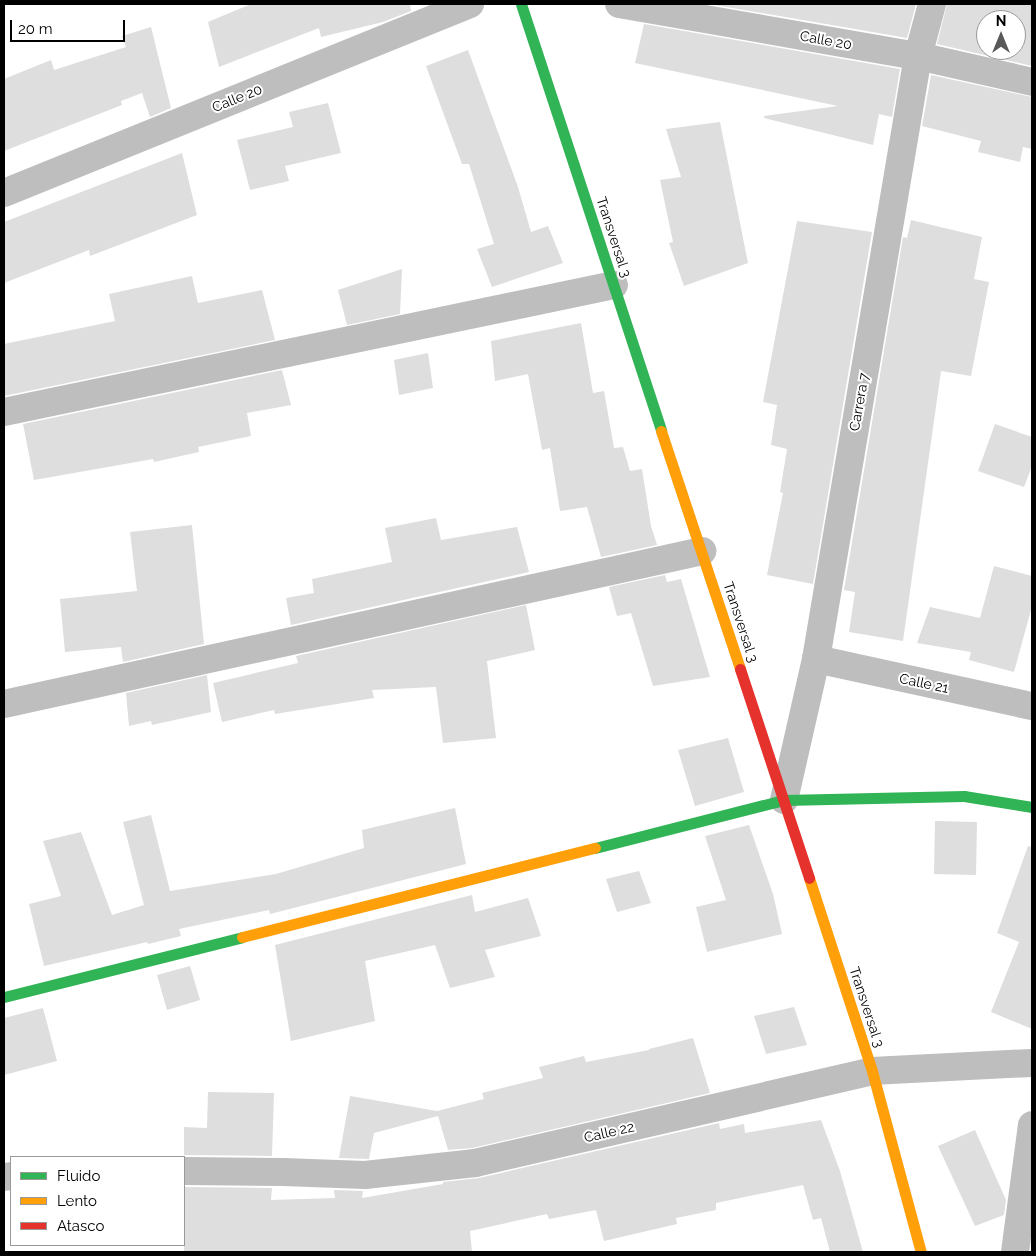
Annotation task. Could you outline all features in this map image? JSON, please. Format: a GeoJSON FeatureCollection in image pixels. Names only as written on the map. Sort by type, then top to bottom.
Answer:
{"type":"FeatureCollection","features":[{"type":"Feature","properties":{"kind":"street","name":"Calle 20"},"geometry":{"type":"LineString","coordinates":[[4,193],[470,4]]}},
{"type":"Feature","properties":{"kind":"street","name":"Transversal 3"},"geometry":{"type":"LineString","coordinates":[[521,4],[872,1072],[921,1252]]}},
{"type":"Feature","properties":{"kind":"street","name":"Calle 20"},"geometry":{"type":"LineString","coordinates":[[619,4],[918,56],[1032,82]]}},
{"type":"Feature","properties":{"kind":"street","name":"Carrera 7"},"geometry":{"type":"LineString","coordinates":[[784,800],[816,659],[918,56],[932,4]]}},
{"type":"Feature","properties":{"kind":"street"},"geometry":{"type":"LineString","coordinates":[[4,412],[614,286]]}},
{"type":"Feature","properties":{"kind":"street"},"geometry":{"type":"LineString","coordinates":[[4,704],[702,551]]}},
{"type":"Feature","properties":{"kind":"street","name":"Calle 21"},"geometry":{"type":"LineString","coordinates":[[816,659],[1032,706]]}},
{"type":"Feature","properties":{"kind":"street"},"geometry":{"type":"LineString","coordinates":[[4,997],[784,800],[964,796],[1032,806]]}},
{"type":"Feature","properties":{"kind":"street","name":"Calle 22"},"geometry":{"type":"LineString","coordinates":[[185,1171],[283,1172],[365,1176],[475,1163],[872,1072],[1032,1063]]}},
{"type":"Feature","properties":{"kind":"street"},"geometry":{"type":"LineString","coordinates":[[1015,1252],[1027,1193],[1032,1126]]}},
{"type":"Feature","properties":{"kind":"building"},"geometry":{"type":"Polygon","coordinates":[[[251,4],[410,4],[411,11],[383,22],[321,37],[319,28],[219,67],[208,22],[251,4]]]}},
{"type":"Feature","properties":{"kind":"building"},"geometry":{"type":"Polygon","coordinates":[[[709,4],[916,4],[907,38],[709,4]]]}},
{"type":"Feature","properties":{"kind":"building"},"geometry":{"type":"Polygon","coordinates":[[[947,4],[1032,4],[1032,66],[1006,60],[1026,60],[1026,10],[976,10],[976,53],[937,44],[947,4]]]}},
{"type":"Feature","properties":{"kind":"building"},"geometry":{"type":"Polygon","coordinates":[[[644,24],[900,69],[892,117],[879,114],[873,145],[764,118],[764,116],[838,106],[635,63],[644,24]]]}},
{"type":"Feature","properties":{"kind":"building"},"geometry":{"type":"Polygon","coordinates":[[[151,27],[171,108],[150,117],[142,93],[121,101],[122,105],[4,151],[4,79],[51,60],[54,70],[126,47],[122,36],[151,27]]]}},
{"type":"Feature","properties":{"kind":"building"},"geometry":{"type":"Polygon","coordinates":[[[468,50],[518,187],[531,232],[548,226],[563,263],[492,287],[477,249],[494,244],[469,164],[462,164],[426,66],[468,50]]]}},
{"type":"Feature","properties":{"kind":"building"},"geometry":{"type":"Polygon","coordinates":[[[931,75],[1032,97],[1032,149],[1023,147],[1020,162],[978,152],[981,141],[922,126],[931,75]]]}},
{"type":"Feature","properties":{"kind":"building"},"geometry":{"type":"Polygon","coordinates":[[[328,103],[341,153],[285,166],[289,181],[250,190],[237,140],[293,127],[289,112],[328,103]]]}},
{"type":"Feature","properties":{"kind":"building"},"geometry":{"type":"Polygon","coordinates":[[[720,122],[748,263],[684,286],[669,243],[673,242],[660,180],[681,177],[666,129],[720,122]]]}},
{"type":"Feature","properties":{"kind":"building"},"geometry":{"type":"Polygon","coordinates":[[[182,153],[197,215],[90,256],[89,250],[4,283],[4,222],[182,153]]]}},
{"type":"Feature","properties":{"kind":"building"},"geometry":{"type":"Polygon","coordinates":[[[911,220],[982,237],[974,279],[989,282],[971,376],[941,371],[903,641],[849,632],[855,592],[844,590],[903,237],[907,238],[911,220]]]}},
{"type":"Feature","properties":{"kind":"building"},"geometry":{"type":"Polygon","coordinates":[[[797,221],[872,232],[813,584],[767,575],[783,493],[780,492],[787,449],[771,445],[777,405],[763,402],[797,221]]]}},
{"type":"Feature","properties":{"kind":"building"},"geometry":{"type":"Polygon","coordinates":[[[402,269],[400,314],[347,325],[338,290],[402,269]]]}},
{"type":"Feature","properties":{"kind":"building"},"geometry":{"type":"Polygon","coordinates":[[[192,276],[198,303],[262,290],[275,340],[4,396],[4,344],[115,321],[109,294],[192,276]]]}},
{"type":"Feature","properties":{"kind":"building"},"geometry":{"type":"Polygon","coordinates":[[[581,323],[593,393],[604,391],[614,448],[623,447],[630,471],[642,469],[651,526],[657,545],[601,557],[587,507],[560,511],[550,448],[542,450],[528,374],[495,381],[491,341],[581,323]]]}},
{"type":"Feature","properties":{"kind":"building"},"geometry":{"type":"Polygon","coordinates":[[[428,353],[433,388],[399,395],[394,360],[428,353]]]}},
{"type":"Feature","properties":{"kind":"building"},"geometry":{"type":"Polygon","coordinates":[[[282,370],[291,405],[247,413],[251,436],[198,447],[199,452],[154,462],[153,459],[34,480],[23,424],[282,370]]]}},
{"type":"Feature","properties":{"kind":"building"},"geometry":{"type":"Polygon","coordinates":[[[995,424],[1032,437],[1032,466],[1024,487],[978,471],[995,424]]]}},
{"type":"Feature","properties":{"kind":"building"},"geometry":{"type":"Polygon","coordinates":[[[436,518],[441,540],[517,527],[529,572],[291,625],[286,598],[314,593],[312,579],[392,562],[385,528],[436,518]]]}},
{"type":"Feature","properties":{"kind":"building"},"geometry":{"type":"Polygon","coordinates":[[[192,525],[204,644],[123,662],[121,647],[65,652],[60,599],[137,591],[130,532],[192,525]]]}},
{"type":"Feature","properties":{"kind":"building"},"geometry":{"type":"Polygon","coordinates":[[[994,566],[1032,576],[1032,606],[1014,672],[969,660],[971,652],[917,643],[930,607],[980,618],[994,566]]]}},
{"type":"Feature","properties":{"kind":"building"},"geometry":{"type":"Polygon","coordinates":[[[665,575],[667,582],[681,579],[710,677],[653,686],[631,613],[617,616],[609,587],[665,575]]]}},
{"type":"Feature","properties":{"kind":"building"},"geometry":{"type":"Polygon","coordinates":[[[526,605],[535,650],[487,661],[496,738],[443,743],[436,687],[372,690],[374,698],[275,714],[274,710],[222,722],[213,683],[298,663],[296,656],[526,605]]]}},
{"type":"Feature","properties":{"kind":"building"},"geometry":{"type":"Polygon","coordinates":[[[207,675],[211,712],[152,725],[151,721],[129,726],[126,693],[207,675]]]}},
{"type":"Feature","properties":{"kind":"building"},"geometry":{"type":"Polygon","coordinates":[[[728,738],[744,792],[695,806],[678,750],[728,738]]]}},
{"type":"Feature","properties":{"kind":"building"},"geometry":{"type":"Polygon","coordinates":[[[455,808],[466,864],[270,914],[269,910],[179,929],[181,936],[44,966],[29,904],[61,896],[43,841],[81,832],[112,915],[144,905],[123,822],[151,815],[170,891],[276,874],[364,848],[362,830],[455,808]]]}},
{"type":"Feature","properties":{"kind":"building"},"geometry":{"type":"Polygon","coordinates":[[[935,821],[977,822],[976,875],[934,874],[935,821]]]}},
{"type":"Feature","properties":{"kind":"building"},"geometry":{"type":"Polygon","coordinates":[[[749,825],[773,894],[782,934],[707,952],[696,907],[726,900],[705,836],[749,825]]]}},
{"type":"Feature","properties":{"kind":"building"},"geometry":{"type":"Polygon","coordinates":[[[1028,846],[1032,847],[1032,1029],[991,1012],[1019,942],[997,933],[1028,846]]]}},
{"type":"Feature","properties":{"kind":"building"},"geometry":{"type":"Polygon","coordinates":[[[639,871],[651,903],[617,912],[606,879],[639,871]]]}},
{"type":"Feature","properties":{"kind":"building"},"geometry":{"type":"Polygon","coordinates":[[[472,895],[475,912],[528,898],[541,936],[485,950],[495,977],[450,988],[435,945],[365,961],[375,1021],[291,1041],[275,945],[472,895]]]}},
{"type":"Feature","properties":{"kind":"building"},"geometry":{"type":"Polygon","coordinates":[[[190,966],[200,1000],[167,1010],[157,975],[190,966]]]}},
{"type":"Feature","properties":{"kind":"building"},"geometry":{"type":"Polygon","coordinates":[[[794,1007],[807,1045],[766,1054],[754,1016],[794,1007]]]}},
{"type":"Feature","properties":{"kind":"building"},"geometry":{"type":"Polygon","coordinates":[[[43,1008],[57,1061],[4,1075],[4,1018],[43,1008]]]}},
{"type":"Feature","properties":{"kind":"building"},"geometry":{"type":"Polygon","coordinates":[[[693,1038],[710,1093],[472,1148],[448,1150],[438,1116],[374,1133],[369,1159],[339,1158],[350,1096],[437,1111],[484,1099],[482,1093],[543,1078],[539,1067],[584,1056],[586,1062],[649,1050],[693,1038]]]}},
{"type":"Feature","properties":{"kind":"building"},"geometry":{"type":"Polygon","coordinates":[[[208,1092],[274,1093],[272,1156],[184,1155],[184,1127],[207,1128],[208,1092]]]}},
{"type":"Feature","properties":{"kind":"building"},"geometry":{"type":"Polygon","coordinates":[[[821,1120],[840,1171],[863,1252],[830,1252],[821,1218],[813,1220],[803,1185],[716,1203],[716,1210],[676,1218],[677,1224],[604,1241],[596,1210],[549,1219],[547,1214],[470,1231],[472,1252],[184,1252],[185,1187],[272,1188],[271,1200],[335,1198],[334,1190],[363,1191],[362,1198],[443,1184],[443,1182],[479,1178],[719,1123],[720,1129],[744,1124],[745,1133],[821,1120]]]}},
{"type":"Feature","properties":{"kind":"building"},"geometry":{"type":"Polygon","coordinates":[[[975,1130],[1006,1200],[1004,1215],[975,1226],[938,1146],[975,1130]]]}},
{"type":"Feature","properties":{"kind":"traffic: fast"},"geometry":{"type":"LineString","coordinates":[[521,4],[661,431]]}},
{"type":"Feature","properties":{"kind":"traffic: fast"},"geometry":{"type":"LineString","coordinates":[[595,848],[784,800],[964,796],[1032,807]]}},
{"type":"Feature","properties":{"kind":"traffic: fast"},"geometry":{"type":"LineString","coordinates":[[4,997],[242,937]]}},
{"type":"Feature","properties":{"kind":"traffic: slow"},"geometry":{"type":"LineString","coordinates":[[661,431],[740,669]]}},
{"type":"Feature","properties":{"kind":"traffic: slow"},"geometry":{"type":"LineString","coordinates":[[242,937],[595,848]]}},
{"type":"Feature","properties":{"kind":"traffic: slow"},"geometry":{"type":"LineString","coordinates":[[809,878],[872,1071],[921,1252]]}},
{"type":"Feature","properties":{"kind":"traffic: jam"},"geometry":{"type":"LineString","coordinates":[[740,669],[809,878]]}}]}
